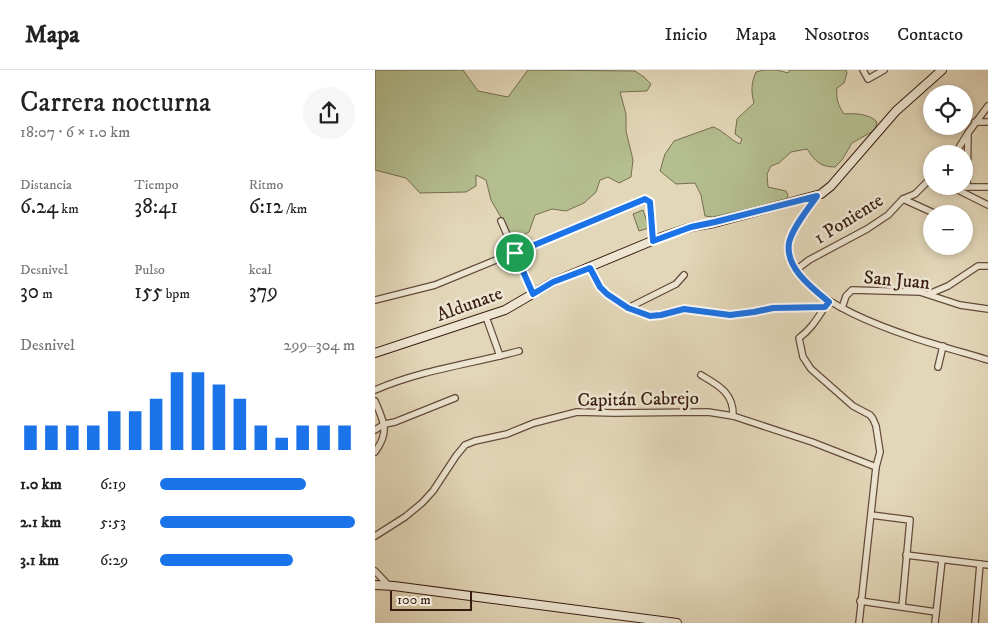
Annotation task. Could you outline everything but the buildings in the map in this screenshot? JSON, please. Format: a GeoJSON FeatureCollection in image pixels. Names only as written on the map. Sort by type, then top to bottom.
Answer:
{"type":"FeatureCollection","features":[{"type":"Feature","properties":{"kind":"street"},"geometry":{"type":"LineString","coordinates":[[863,70],[868,79],[883,70]]}},
{"type":"Feature","properties":{"kind":"street"},"geometry":{"type":"LineString","coordinates":[[941,70],[896,111],[831,186],[817,196],[797,226],[789,243],[790,254],[796,270],[806,282],[829,302],[883,327],[988,360]]}},
{"type":"Feature","properties":{"kind":"street"},"geometry":{"type":"LineString","coordinates":[[973,125],[988,106]]}},
{"type":"Feature","properties":{"kind":"street"},"geometry":{"type":"LineString","coordinates":[[975,122],[988,122]]}},
{"type":"Feature","properties":{"kind":"street","name":"1 Poniente"},"geometry":{"type":"LineString","coordinates":[[796,270],[829,248],[876,223],[888,215],[903,199],[915,194],[923,186]]}},
{"type":"Feature","properties":{"kind":"street"},"geometry":{"type":"LineString","coordinates":[[973,187],[988,187]]}},
{"type":"Feature","properties":{"kind":"street","name":"1 Poniente"},"geometry":{"type":"LineString","coordinates":[[912,203],[915,194]]}},
{"type":"Feature","properties":{"kind":"street"},"geometry":{"type":"LineString","coordinates":[[969,195],[988,205]]}},
{"type":"Feature","properties":{"kind":"street","name":"Aldunate"},"geometry":{"type":"LineString","coordinates":[[375,353],[505,310],[553,282],[691,227],[817,196]]}},
{"type":"Feature","properties":{"kind":"street"},"geometry":{"type":"LineString","coordinates":[[375,300],[435,285],[645,199],[650,202],[653,241]]}},
{"type":"Feature","properties":{"kind":"street"},"geometry":{"type":"LineString","coordinates":[[903,199],[923,208]]}},
{"type":"Feature","properties":{"kind":"street"},"geometry":{"type":"LineString","coordinates":[[501,221],[533,294]]}},
{"type":"Feature","properties":{"kind":"street"},"geometry":{"type":"LineString","coordinates":[[929,294],[948,286],[978,266],[988,266]]}},
{"type":"Feature","properties":{"kind":"street"},"geometry":{"type":"LineString","coordinates":[[590,268],[600,287],[628,308],[656,316],[684,309],[730,315],[773,308],[825,307]]}},
{"type":"Feature","properties":{"kind":"street"},"geometry":{"type":"LineString","coordinates":[[628,308],[676,284],[684,275]]}},
{"type":"Feature","properties":{"kind":"street","name":"San Juan"},"geometry":{"type":"LineString","coordinates":[[842,308],[846,296],[852,290],[929,294],[960,305],[988,308]]}},
{"type":"Feature","properties":{"kind":"street"},"geometry":{"type":"LineString","coordinates":[[829,302],[819,319],[799,338],[803,357],[811,369],[853,406],[870,415],[876,426],[880,452],[876,467],[859,623]]}},
{"type":"Feature","properties":{"kind":"street"},"geometry":{"type":"LineString","coordinates":[[487,317],[500,356]]}},
{"type":"Feature","properties":{"kind":"street"},"geometry":{"type":"LineString","coordinates":[[938,367],[943,346]]}},
{"type":"Feature","properties":{"kind":"street"},"geometry":{"type":"LineString","coordinates":[[375,390],[397,380],[519,351]]}},
{"type":"Feature","properties":{"kind":"street"},"geometry":{"type":"LineString","coordinates":[[701,375],[721,388],[732,400],[733,416]]}},
{"type":"Feature","properties":{"kind":"street"},"geometry":{"type":"LineString","coordinates":[[375,430],[385,424],[395,422],[455,398]]}},
{"type":"Feature","properties":{"kind":"street"},"geometry":{"type":"LineString","coordinates":[[375,401],[385,424],[383,439],[375,452]]}},
{"type":"Feature","properties":{"kind":"street","name":"Capitán Cabrejo"},"geometry":{"type":"LineString","coordinates":[[375,536],[405,517],[422,503],[433,491],[456,456],[465,446],[475,441],[507,434],[534,423],[577,412],[614,414],[708,412],[733,416],[812,442],[876,467]]}},
{"type":"Feature","properties":{"kind":"street"},"geometry":{"type":"LineString","coordinates":[[871,515],[910,520],[902,607]]}},
{"type":"Feature","properties":{"kind":"street"},"geometry":{"type":"LineString","coordinates":[[906,555],[988,565]]}},
{"type":"Feature","properties":{"kind":"street"},"geometry":{"type":"LineString","coordinates":[[935,623],[942,560]]}},
{"type":"Feature","properties":{"kind":"street"},"geometry":{"type":"LineString","coordinates":[[975,623],[980,564]]}},
{"type":"Feature","properties":{"kind":"street"},"geometry":{"type":"LineString","coordinates":[[375,571],[389,586]]}},
{"type":"Feature","properties":{"kind":"street"},"geometry":{"type":"LineString","coordinates":[[375,586],[389,586],[677,623]]}},
{"type":"Feature","properties":{"kind":"street"},"geometry":{"type":"LineString","coordinates":[[860,601],[936,612]]}},
{"type":"Feature","properties":{"kind":"green space"},"geometry":{"type":"Polygon","coordinates":[[[375,70],[463,70],[478,91],[508,97],[528,70],[635,71],[651,84],[647,91],[620,92],[626,114],[626,131],[633,160],[631,177],[619,183],[608,177],[600,180],[596,192],[584,203],[566,211],[552,209],[535,215],[529,232],[518,238],[511,235],[491,200],[486,180],[476,175],[476,186],[466,192],[420,193],[406,178],[375,170],[375,70]]]}},
{"type":"Feature","properties":{"kind":"green space"},"geometry":{"type":"Polygon","coordinates":[[[777,70],[788,73],[790,70],[846,70],[844,83],[837,88],[837,99],[840,108],[844,114],[862,115],[874,119],[877,122],[875,130],[852,143],[842,160],[835,167],[825,166],[818,162],[807,149],[791,152],[779,163],[771,166],[767,174],[768,187],[786,191],[788,195],[786,200],[713,217],[705,216],[701,195],[695,183],[676,184],[660,171],[665,154],[674,141],[713,127],[740,144],[742,139],[735,134],[737,119],[754,103],[753,80],[756,72],[777,70]]]}},
{"type":"Feature","properties":{"kind":"green space"},"geometry":{"type":"Polygon","coordinates":[[[643,210],[649,228],[639,231],[633,214],[643,210]]]}},
{"type":"Feature","properties":{"kind":"route"},"geometry":{"type":"LineString","coordinates":[[817,196],[792,236],[789,243],[790,254],[796,270],[813,289],[829,302],[825,307],[773,308],[730,315],[684,309],[650,316],[628,308],[607,294],[600,287],[590,268],[553,282],[533,294],[515,253],[645,199],[650,202],[653,241],[691,227],[817,196]]}}]}
